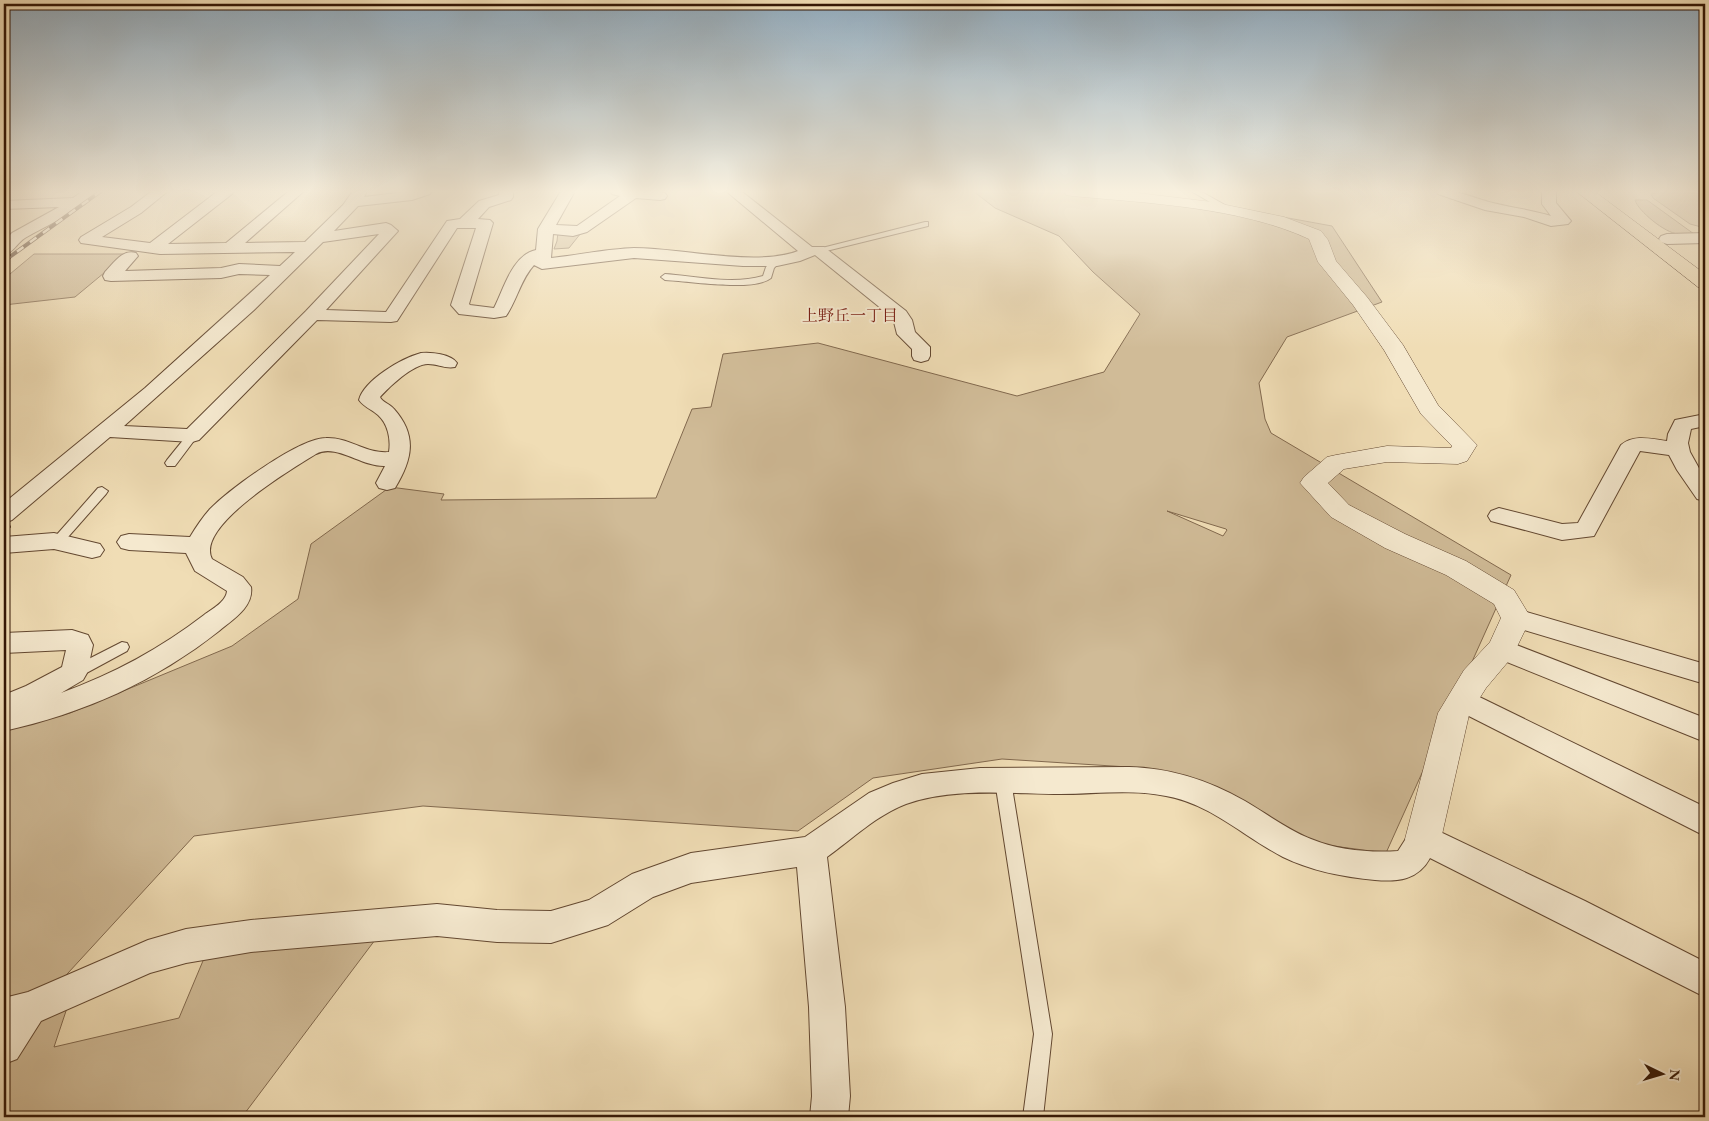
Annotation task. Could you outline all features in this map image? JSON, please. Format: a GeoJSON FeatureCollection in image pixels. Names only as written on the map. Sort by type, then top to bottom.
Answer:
{"type":"FeatureCollection","features":[{"type":"Feature","properties":{"kind":"main road"},"geometry":{"type":"LineString","coordinates":[[1653,243],[1705,283]]}},
{"type":"Feature","properties":{"kind":"main road"},"geometry":{"type":"LineString","coordinates":[[1673,243],[1705,267]]}},
{"type":"Feature","properties":{"kind":"street"},"geometry":{"type":"LineString","coordinates":[[114,243],[153,248],[230,248],[308,243]]}},
{"type":"Feature","properties":{"kind":"street"},"geometry":{"type":"LineString","coordinates":[[153,248],[159,243]]}},
{"type":"Feature","properties":{"kind":"street"},"geometry":{"type":"LineString","coordinates":[[230,248],[236,243]]}},
{"type":"Feature","properties":{"kind":"street"},"geometry":{"type":"LineString","coordinates":[[4,528],[107,431],[248,306],[313,243]]}},
{"type":"Feature","properties":{"kind":"street"},"geometry":{"type":"LineString","coordinates":[[107,431],[192,436],[312,315],[379,243]]}},
{"type":"Feature","properties":{"kind":"street"},"geometry":{"type":"LineString","coordinates":[[312,315],[391,317],[439,243]]}},
{"type":"Feature","properties":{"kind":"street"},"geometry":{"type":"LineString","coordinates":[[478,243],[460,306],[464,310],[500,312],[521,269],[535,256],[543,254]]}},
{"type":"Feature","properties":{"kind":"street"},"geometry":{"type":"LineString","coordinates":[[544,243],[542,264],[634,253],[742,261],[777,261],[794,258],[814,251]]}},
{"type":"Feature","properties":{"kind":"street"},"geometry":{"type":"LineString","coordinates":[[804,243],[900,315],[906,334],[920,347],[921,356]]}},
{"type":"Feature","properties":{"kind":"street"},"geometry":{"type":"LineString","coordinates":[[1320,243],[1327,262],[1360,301],[1395,350],[1428,409],[1465,445],[1458,456],[1387,454],[1336,463],[1313,483],[1340,511],[1395,541],[1456,568],[1504,597],[1516,618],[1705,674]]}},
{"type":"Feature","properties":{"kind":"street"},"geometry":{"type":"LineString","coordinates":[[130,256],[111,276],[221,273],[239,270],[282,271]]}},
{"type":"Feature","properties":{"kind":"street"},"geometry":{"type":"LineString","coordinates":[[387,483],[400,457],[398,433],[389,415],[369,400],[370,396],[395,374],[419,359],[433,358],[448,363]]}},
{"type":"Feature","properties":{"kind":"street"},"geometry":{"type":"LineString","coordinates":[[1705,420],[1682,424],[1677,434],[1677,449],[1686,467],[1705,494]]}},
{"type":"Feature","properties":{"kind":"street"},"geometry":{"type":"LineString","coordinates":[[4,720],[54,708],[137,673],[158,662],[195,637],[230,608],[237,599],[239,587],[203,564],[198,556],[199,546],[204,534],[234,499],[318,445],[333,444],[375,459],[400,457]]}},
{"type":"Feature","properties":{"kind":"street"},"geometry":{"type":"LineString","coordinates":[[1500,516],[1562,532],[1586,530],[1628,450],[1635,444],[1677,449]]}},
{"type":"Feature","properties":{"kind":"street"},"geometry":{"type":"LineString","coordinates":[[4,528],[92,550]]}},
{"type":"Feature","properties":{"kind":"street"},"geometry":{"type":"LineString","coordinates":[[129,542],[199,546]]}},
{"type":"Feature","properties":{"kind":"street"},"geometry":{"type":"LineString","coordinates":[[4,1046],[16,1012],[148,957],[186,946],[251,936],[437,920],[497,926],[551,927],[596,914],[643,885],[691,868],[811,851],[884,800],[902,792],[948,782],[1152,781],[1182,787],[1212,798],[1304,851],[1348,863],[1394,866],[1408,863],[1416,856],[1423,839],[1454,713],[1475,679],[1501,649],[1516,618]]}},
{"type":"Feature","properties":{"kind":"street"},"geometry":{"type":"LineString","coordinates":[[4,643],[76,640],[79,642],[80,649],[74,674],[36,694],[4,706]]}},
{"type":"Feature","properties":{"kind":"street"},"geometry":{"type":"LineString","coordinates":[[1501,649],[1705,730]]}},
{"type":"Feature","properties":{"kind":"street"},"geometry":{"type":"LineString","coordinates":[[1463,700],[1705,822]]}},
{"type":"Feature","properties":{"kind":"street"},"geometry":{"type":"LineString","coordinates":[[1423,839],[1573,912],[1705,980]]}},
{"type":"Feature","properties":{"kind":"street"},"geometry":{"type":"LineString","coordinates":[[811,851],[827,1008],[831,1096],[829,1117]]}},
{"type":"Feature","properties":{"kind":"lane"},"geometry":{"type":"LineString","coordinates":[[814,251],[846,243]]}},
{"type":"Feature","properties":{"kind":"lane"},"geometry":{"type":"LineString","coordinates":[[665,276],[743,282],[760,281],[766,278],[770,267],[777,261]]}},
{"type":"Feature","properties":{"kind":"lane"},"geometry":{"type":"LineString","coordinates":[[171,463],[192,436]]}},
{"type":"Feature","properties":{"kind":"lane"},"geometry":{"type":"LineString","coordinates":[[57,542],[102,491]]}},
{"type":"Feature","properties":{"kind":"lane"},"geometry":{"type":"LineString","coordinates":[[74,674],[122,647]]}},
{"type":"Feature","properties":{"kind":"lane"},"geometry":{"type":"LineString","coordinates":[[1003,781],[1043,1034],[1033,1117]]}},
{"type":"Feature","properties":{"kind":"shaded area"},"geometry":{"type":"Polygon","coordinates":[[[556,243],[573,243],[569,248],[554,249],[556,243]]]}},
{"type":"Feature","properties":{"kind":"shaded area"},"geometry":{"type":"Polygon","coordinates":[[[1066,243],[1343,243],[1382,302],[1287,337],[1259,383],[1265,419],[1271,433],[1511,575],[1386,853],[1310,843],[1128,767],[1002,759],[873,778],[798,831],[423,806],[194,836],[57,985],[4,1003],[4,730],[70,713],[232,646],[298,599],[311,544],[390,487],[444,494],[441,500],[656,498],[692,409],[711,407],[723,354],[818,343],[1017,396],[1104,372],[1140,314],[1093,272],[1066,243]],[[1167,511],[1223,536],[1226,529],[1167,511]]]}},
{"type":"Feature","properties":{"kind":"shaded area"},"geometry":{"type":"Polygon","coordinates":[[[34,254],[125,254],[75,297],[4,305],[4,279],[34,254]]]}},
{"type":"Feature","properties":{"kind":"shaded area"},"geometry":{"type":"Polygon","coordinates":[[[378,936],[242,1117],[4,1117],[4,1056],[32,1023],[67,1008],[54,1047],[179,1018],[205,956],[378,936]]]}},
{"type":"Feature","properties":{"kind":"railway"},"geometry":{"type":"LineString","coordinates":[[4,261],[29,243]]}},
{"type":"Feature","properties":{"kind":"district","name":"上野丘一丁目"},"geometry":{"type":"Point","coordinates":[850,315]}}]}
